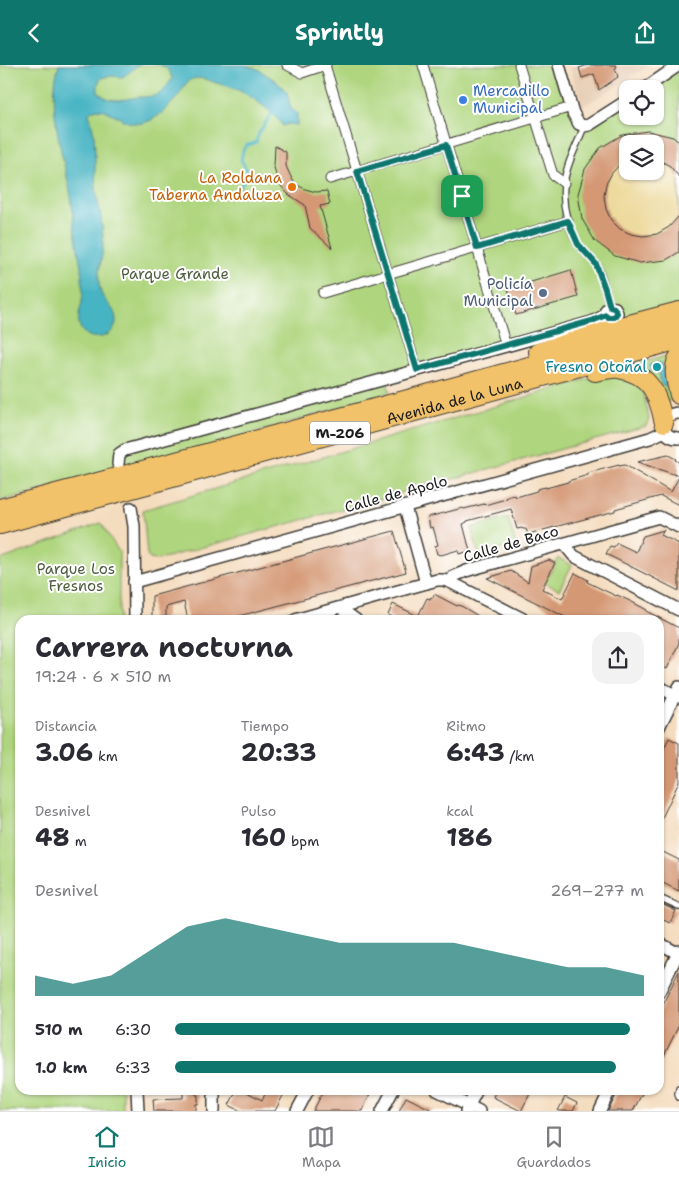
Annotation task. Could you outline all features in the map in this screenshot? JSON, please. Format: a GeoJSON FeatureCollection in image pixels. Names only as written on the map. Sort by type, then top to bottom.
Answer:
{"type":"FeatureCollection","features":[{"type":"Feature","properties":{"kind":"main road"},"geometry":{"type":"LineString","coordinates":[[425,402],[505,363],[612,316],[679,311]]}},
{"type":"Feature","properties":{"kind":"main road","name":"Avenida de la Luna"},"geometry":{"type":"LineString","coordinates":[[0,525],[425,402],[679,325]]}},
{"type":"Feature","properties":{"kind":"main road","name":"Avenida de la Luna"},"geometry":{"type":"LineString","coordinates":[[0,508],[679,340]]}},
{"type":"Feature","properties":{"kind":"main road"},"geometry":{"type":"LineString","coordinates":[[679,356],[674,372],[679,395]]}},
{"type":"Feature","properties":{"kind":"main road"},"geometry":{"type":"LineString","coordinates":[[425,402],[514,394],[589,373],[618,369],[646,380],[655,393],[664,427]]}},
{"type":"Feature","properties":{"kind":"street"},"geometry":{"type":"LineString","coordinates":[[287,65],[302,73],[325,65],[417,370]]}},
{"type":"Feature","properties":{"kind":"street"},"geometry":{"type":"LineString","coordinates":[[423,65],[506,346]]}},
{"type":"Feature","properties":{"kind":"street"},"geometry":{"type":"LineString","coordinates":[[519,65],[554,175],[564,183]]}},
{"type":"Feature","properties":{"kind":"street"},"geometry":{"type":"LineString","coordinates":[[559,65],[573,113],[579,124],[586,125],[619,105]]}},
{"type":"Feature","properties":{"kind":"street"},"geometry":{"type":"LineString","coordinates":[[657,80],[678,66]]}},
{"type":"Feature","properties":{"kind":"street"},"geometry":{"type":"LineString","coordinates":[[330,179],[565,109]]}},
{"type":"Feature","properties":{"kind":"street"},"geometry":{"type":"LineString","coordinates":[[323,293],[568,221]]}},
{"type":"Feature","properties":{"kind":"street"},"geometry":{"type":"LineString","coordinates":[[118,464],[119,454],[125,450],[612,316]]}},
{"type":"Feature","properties":{"kind":"street","name":"Calle de Apolo"},"geometry":{"type":"LineString","coordinates":[[134,582],[650,438],[664,427],[666,418],[671,414],[679,413]]}},
{"type":"Feature","properties":{"kind":"street"},"geometry":{"type":"LineString","coordinates":[[664,427],[672,438],[679,438]]}},
{"type":"Feature","properties":{"kind":"street"},"geometry":{"type":"LineString","coordinates":[[405,507],[426,583]]}},
{"type":"Feature","properties":{"kind":"street"},"geometry":{"type":"LineString","coordinates":[[131,508],[134,526],[134,615]]}},
{"type":"Feature","properties":{"kind":"street","name":"Calle de Baco"},"geometry":{"type":"LineString","coordinates":[[313,615],[437,580],[450,582],[454,576],[469,570],[660,517],[679,527]]}},
{"type":"Feature","properties":{"kind":"street"},"geometry":{"type":"LineString","coordinates":[[564,544],[574,556],[679,610]]}},
{"type":"Feature","properties":{"kind":"street"},"geometry":{"type":"LineString","coordinates":[[450,582],[515,615]]}},
{"type":"Feature","properties":{"kind":"street"},"geometry":{"type":"LineString","coordinates":[[343,607],[349,615]]}},
{"type":"Feature","properties":{"kind":"street"},"geometry":{"type":"LineString","coordinates":[[664,689],[678,693],[664,718]]}},
{"type":"Feature","properties":{"kind":"street"},"geometry":{"type":"LineString","coordinates":[[664,946],[679,953],[664,982]]}},
{"type":"Feature","properties":{"kind":"street"},"geometry":{"type":"LineString","coordinates":[[137,1095],[138,1111]]}},
{"type":"Feature","properties":{"kind":"street"},"geometry":{"type":"LineString","coordinates":[[214,1095],[214,1111]]}},
{"type":"Feature","properties":{"kind":"street"},"geometry":{"type":"LineString","coordinates":[[297,1111],[305,1095]]}},
{"type":"Feature","properties":{"kind":"street"},"geometry":{"type":"LineString","coordinates":[[382,1111],[390,1095]]}},
{"type":"Feature","properties":{"kind":"street"},"geometry":{"type":"LineString","coordinates":[[446,1095],[471,1109],[475,1095]]}},
{"type":"Feature","properties":{"kind":"street"},"geometry":{"type":"LineString","coordinates":[[600,1111],[608,1095]]}},
{"type":"Feature","properties":{"kind":"lane"},"geometry":{"type":"LineString","coordinates":[[586,125],[569,161],[564,183],[563,203],[578,244],[596,264],[612,316]]}},
{"type":"Feature","properties":{"kind":"lane"},"geometry":{"type":"LineString","coordinates":[[664,900],[679,907]]}},
{"type":"Feature","properties":{"kind":"lane"},"geometry":{"type":"LineString","coordinates":[[679,1088],[679,1097]]}},
{"type":"Feature","properties":{"kind":"shaded area"},"geometry":{"type":"Polygon","coordinates":[[[570,65],[651,65],[626,80],[619,80],[619,84],[582,107],[570,65]]]}},
{"type":"Feature","properties":{"kind":"green space","name":"Parque Grande"},"geometry":{"type":"Polygon","coordinates":[[[0,65],[559,65],[584,126],[619,105],[619,125],[664,125],[664,80],[660,80],[679,69],[679,311],[618,327],[614,317],[386,379],[390,392],[235,439],[0,501],[0,65]]]}},
{"type":"Feature","properties":{"kind":"green space"},"geometry":{"type":"Polygon","coordinates":[[[673,354],[677,399],[665,402],[631,366],[673,354]]]}},
{"type":"Feature","properties":{"kind":"green space"},"geometry":{"type":"Polygon","coordinates":[[[611,376],[629,378],[640,384],[649,419],[646,426],[156,560],[150,559],[147,555],[143,510],[591,378],[611,376]]]}},
{"type":"Feature","properties":{"kind":"green space"},"geometry":{"type":"Polygon","coordinates":[[[508,518],[516,545],[479,555],[471,528],[508,518]]]}},
{"type":"Feature","properties":{"kind":"green space","name":"Parque Los Fresnos"},"geometry":{"type":"Polygon","coordinates":[[[101,523],[119,552],[119,615],[15,615],[15,1095],[123,1095],[123,1111],[0,1111],[0,560],[101,523]]]}},
{"type":"Feature","properties":{"kind":"green space"},"geometry":{"type":"Polygon","coordinates":[[[558,558],[572,565],[559,590],[545,583],[558,558]]]}},
{"type":"Feature","properties":{"kind":"sand"},"geometry":{"type":"Polygon","coordinates":[[[664,162],[669,166],[679,177],[679,216],[677,220],[659,233],[648,236],[629,234],[618,227],[610,217],[605,205],[604,193],[608,180],[619,166],[619,180],[664,180],[664,162]]]}},
{"type":"Feature","properties":{"kind":"water"},"geometry":{"type":"Polygon","coordinates":[[[59,65],[142,65],[137,66],[123,77],[109,76],[101,78],[98,84],[98,92],[107,98],[117,100],[152,96],[161,93],[172,79],[168,70],[159,65],[244,65],[258,69],[276,81],[287,92],[291,109],[297,113],[297,125],[288,124],[283,126],[264,107],[242,92],[196,78],[188,81],[179,95],[158,116],[143,123],[128,122],[98,109],[89,113],[94,135],[96,188],[103,237],[99,283],[103,298],[112,308],[116,317],[114,328],[110,333],[100,337],[94,337],[83,332],[79,323],[83,295],[82,273],[71,196],[60,147],[55,113],[55,80],[59,65]]]}},
{"type":"Feature","properties":{"kind":"water"},"geometry":{"type":"Polygon","coordinates":[[[658,362],[662,364],[668,375],[668,385],[663,387],[658,372],[649,367],[658,362]]]}},
{"type":"Feature","properties":{"kind":"building"},"geometry":{"type":"Polygon","coordinates":[[[588,65],[616,65],[618,77],[599,90],[594,74],[582,78],[579,68],[588,65]]]}},
{"type":"Feature","properties":{"kind":"building"},"geometry":{"type":"Polygon","coordinates":[[[648,131],[673,137],[679,142],[679,177],[670,166],[664,163],[664,135],[622,135],[648,131]]]}},
{"type":"Feature","properties":{"kind":"building"},"geometry":{"type":"Polygon","coordinates":[[[619,137],[619,165],[606,184],[604,196],[606,209],[611,220],[620,229],[631,234],[643,236],[657,234],[669,227],[679,216],[679,252],[666,260],[640,263],[615,256],[595,241],[582,219],[578,194],[585,169],[600,148],[619,137]]]}},
{"type":"Feature","properties":{"kind":"building"},"geometry":{"type":"Polygon","coordinates":[[[275,146],[286,152],[286,166],[295,184],[316,192],[327,191],[330,204],[320,206],[332,248],[310,228],[305,205],[288,194],[281,186],[274,167],[275,146]]]}},
{"type":"Feature","properties":{"kind":"building","name":"Policía Municipal"},"geometry":{"type":"Polygon","coordinates":[[[571,270],[578,297],[516,315],[508,289],[571,270]]]}},
{"type":"Feature","properties":{"kind":"building"},"geometry":{"type":"Polygon","coordinates":[[[668,455],[679,462],[679,476],[637,462],[668,455]]]}},
{"type":"Feature","properties":{"kind":"building"},"geometry":{"type":"Polygon","coordinates":[[[625,465],[671,492],[679,477],[679,505],[661,496],[615,509],[615,511],[528,534],[526,529],[517,529],[511,509],[467,521],[463,524],[470,551],[459,554],[458,550],[441,555],[437,554],[435,546],[438,545],[433,527],[430,528],[428,517],[463,508],[485,505],[510,496],[515,495],[516,497],[537,491],[537,489],[568,482],[588,475],[588,473],[625,465]]]}},
{"type":"Feature","properties":{"kind":"building"},"geometry":{"type":"Polygon","coordinates":[[[664,530],[661,535],[679,544],[679,591],[606,554],[610,546],[614,547],[617,543],[636,552],[643,536],[664,530]]]}},
{"type":"Feature","properties":{"kind":"building"},"geometry":{"type":"Polygon","coordinates":[[[394,531],[406,572],[243,615],[187,615],[184,602],[166,607],[166,615],[152,615],[152,596],[394,531]]]}},
{"type":"Feature","properties":{"kind":"building"},"geometry":{"type":"Polygon","coordinates":[[[549,560],[555,563],[542,589],[562,599],[575,573],[588,580],[587,582],[630,601],[654,615],[561,615],[487,578],[511,571],[528,582],[531,566],[549,560]]]}},
{"type":"Feature","properties":{"kind":"building"},"geometry":{"type":"Polygon","coordinates":[[[434,594],[477,615],[418,615],[427,598],[433,598],[434,594]]]}},
{"type":"Feature","properties":{"kind":"building"},"geometry":{"type":"Polygon","coordinates":[[[393,604],[416,615],[388,615],[393,604]]]}},
{"type":"Feature","properties":{"kind":"building"},"geometry":{"type":"Polygon","coordinates":[[[664,620],[679,628],[679,643],[667,669],[664,668],[664,620]]]}},
{"type":"Feature","properties":{"kind":"building"},"geometry":{"type":"Polygon","coordinates":[[[669,738],[679,743],[679,782],[664,814],[664,748],[669,738]]]}},
{"type":"Feature","properties":{"kind":"building"},"geometry":{"type":"Polygon","coordinates":[[[664,852],[679,860],[679,891],[664,884],[664,852]]]}},
{"type":"Feature","properties":{"kind":"building"},"geometry":{"type":"Polygon","coordinates":[[[664,905],[676,911],[670,923],[664,920],[664,905]]]}},
{"type":"Feature","properties":{"kind":"building"},"geometry":{"type":"Polygon","coordinates":[[[679,971],[679,1025],[664,1056],[664,1002],[679,971]]]}},
{"type":"Feature","properties":{"kind":"building"},"geometry":{"type":"Polygon","coordinates":[[[183,1095],[198,1095],[196,1111],[154,1111],[153,1099],[183,1098],[183,1095]]]}},
{"type":"Feature","properties":{"kind":"building"},"geometry":{"type":"Polygon","coordinates":[[[234,1095],[252,1095],[262,1100],[264,1095],[283,1095],[275,1111],[241,1111],[229,1105],[234,1095]]]}},
{"type":"Feature","properties":{"kind":"building"},"geometry":{"type":"Polygon","coordinates":[[[321,1095],[370,1095],[362,1111],[313,1111],[321,1095]]]}},
{"type":"Feature","properties":{"kind":"building"},"geometry":{"type":"Polygon","coordinates":[[[494,1095],[529,1095],[521,1111],[493,1097],[494,1095]]]}},
{"type":"Feature","properties":{"kind":"building"},"geometry":{"type":"Polygon","coordinates":[[[616,1095],[641,1095],[633,1111],[608,1111],[616,1095]]]}},
{"type":"Feature","properties":{"kind":"building"},"geometry":{"type":"Polygon","coordinates":[[[406,1097],[434,1111],[399,1111],[406,1097]]]}},
{"type":"Feature","properties":{"kind":"building"},"geometry":{"type":"Polygon","coordinates":[[[565,1097],[577,1103],[573,1111],[558,1111],[565,1097]]]}},
{"type":"Feature","properties":{"kind":"waterway"},"geometry":{"type":"LineString","coordinates":[[235,194],[247,170],[241,160],[243,150],[247,145],[256,142],[259,133],[272,113]]}},
{"type":"Feature","properties":{"kind":"place","name":"Mercadillo Municipal"},"geometry":{"type":"Point","coordinates":[463,100]}},
{"type":"Feature","properties":{"kind":"place","name":"La Roldana Taberna Andaluza"},"geometry":{"type":"Point","coordinates":[292,187]}},
{"type":"Feature","properties":{"kind":"place","name":"Policía Municipal"},"geometry":{"type":"Point","coordinates":[543,293]}},
{"type":"Feature","properties":{"kind":"place","name":"Fresno Otoñal"},"geometry":{"type":"Point","coordinates":[657,367]}},
{"type":"Feature","properties":{"kind":"route"},"geometry":{"type":"LineString","coordinates":[[446,145],[462,196],[477,248],[568,221],[578,244],[596,264],[610,307],[616,310],[616,315],[611,318],[606,315],[592,321],[417,370],[357,171],[446,145]]}}]}
